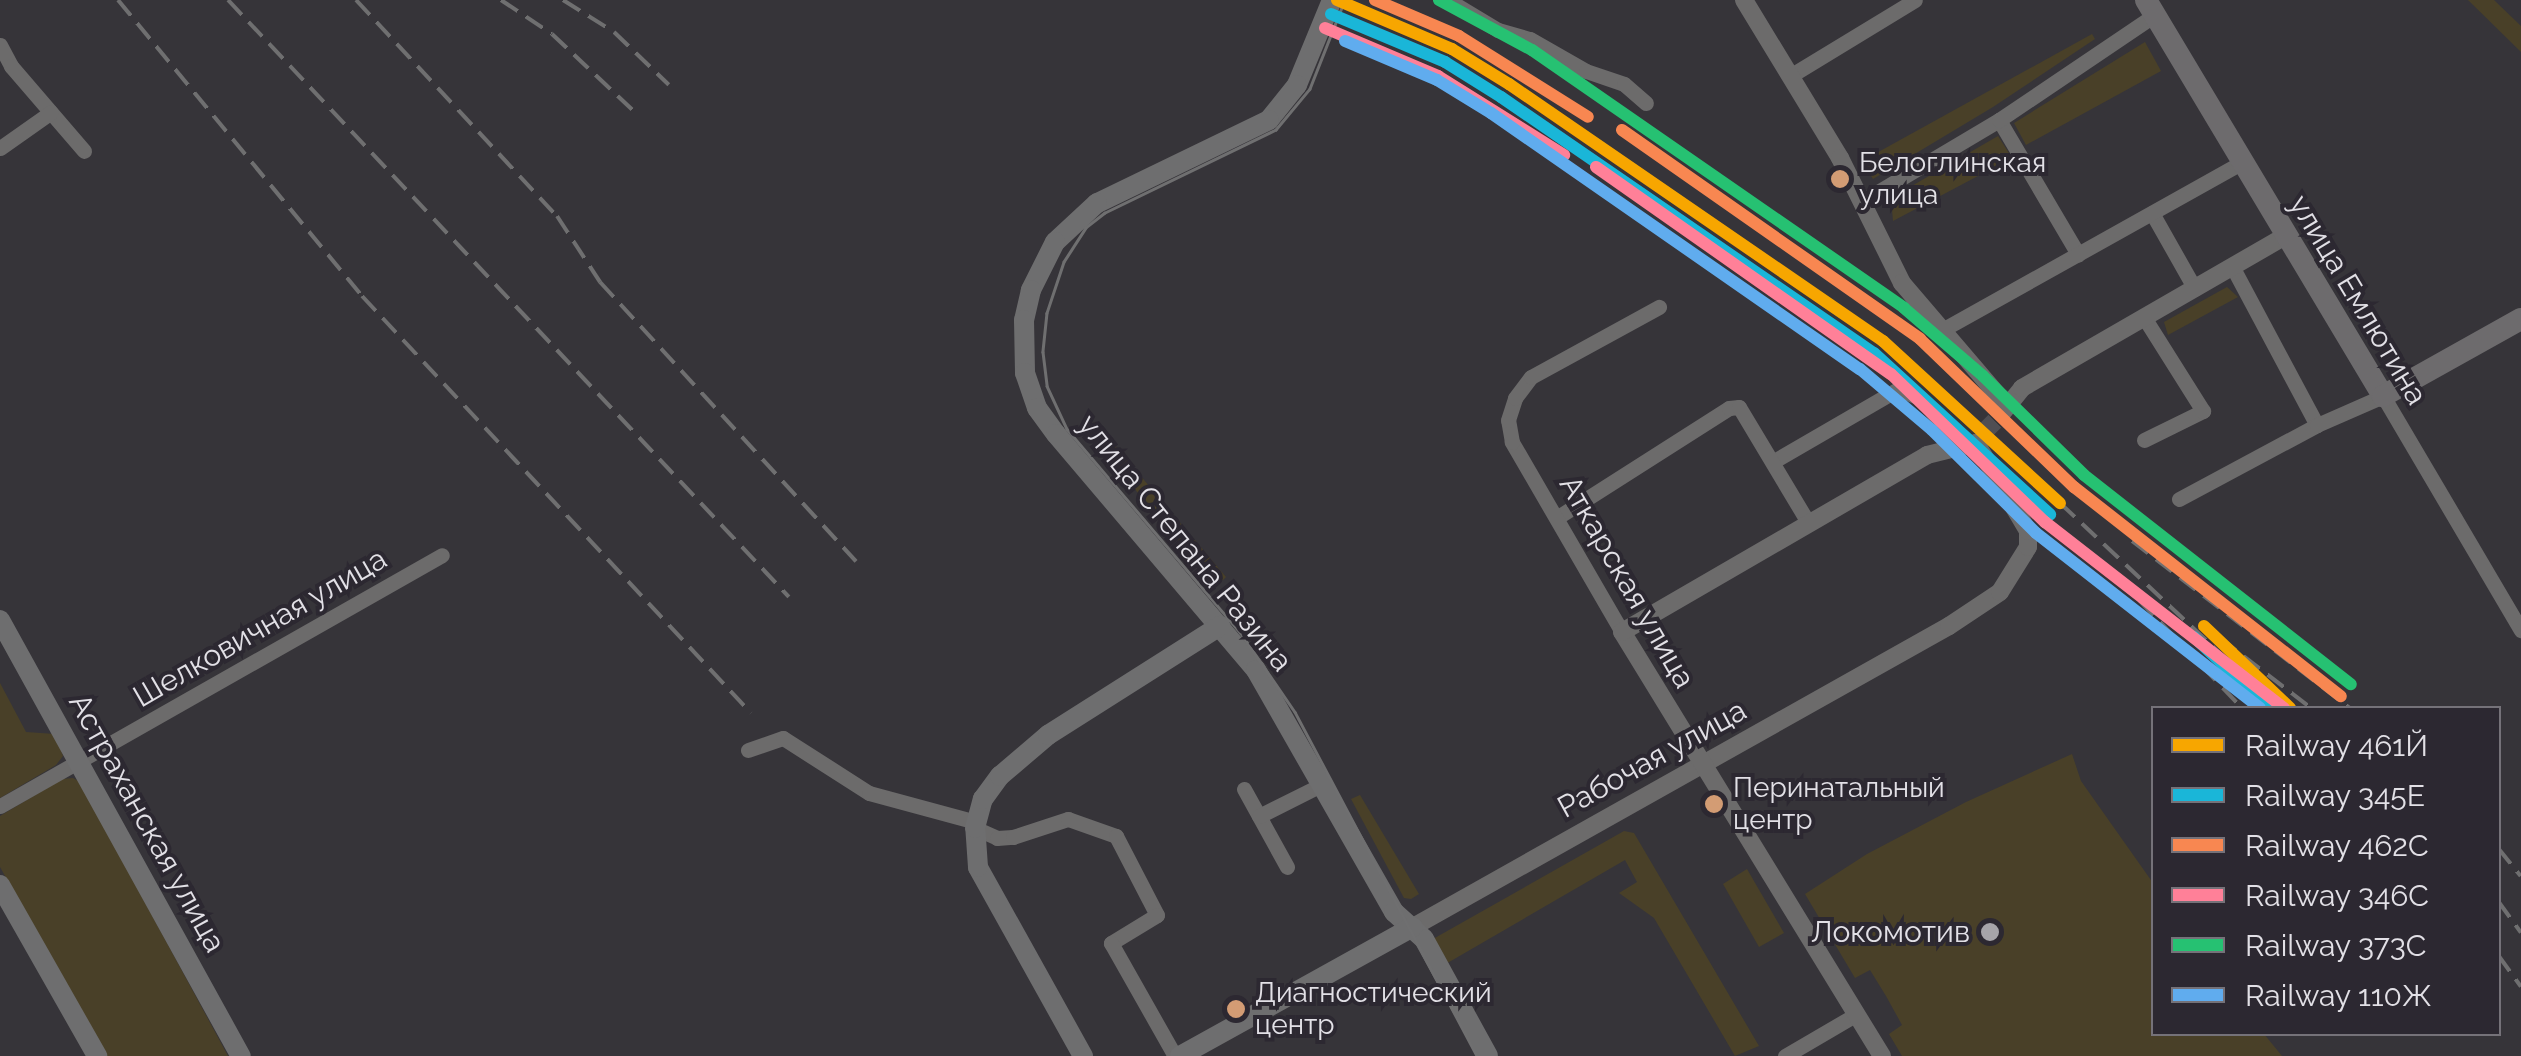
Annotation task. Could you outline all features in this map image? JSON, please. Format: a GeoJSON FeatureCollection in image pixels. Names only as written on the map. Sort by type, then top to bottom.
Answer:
{"type":"FeatureCollection","features":[{"type":"Feature","properties":{"kind":"main road","name":"улица Степана Разина"},"geometry":{"type":"LineString","coordinates":[[1332,0],[1305,68],[1269,120],[1097,203],[1055,242],[1042,264],[1024,320],[1025,373],[1038,408],[1056,434],[1256,670],[1394,912],[1424,938],[1488,1056]]}},
{"type":"Feature","properties":{"kind":"main road","name":"улица Емлютина"},"geometry":{"type":"LineString","coordinates":[[2158,5],[2241,163],[2383,396]]}},
{"type":"Feature","properties":{"kind":"main road"},"geometry":{"type":"LineString","coordinates":[[2383,396],[2521,319]]}},
{"type":"Feature","properties":{"kind":"main road","name":"Астраханская улица"},"geometry":{"type":"LineString","coordinates":[[0,620],[242,1056]]}},
{"type":"Feature","properties":{"kind":"main road"},"geometry":{"type":"LineString","coordinates":[[1083,1056],[987,887],[978,866],[976,825],[990,786],[1034,747],[1220,626]]}},
{"type":"Feature","properties":{"kind":"main road"},"geometry":{"type":"LineString","coordinates":[[0,885],[97,1056]]}},
{"type":"Feature","properties":{"kind":"main road","name":"Рабочая улица"},"geometry":{"type":"LineString","coordinates":[[1177,1056],[1412,927]]}},
{"type":"Feature","properties":{"kind":"street"},"geometry":{"type":"LineString","coordinates":[[1448,0],[1498,30],[1530,39],[1586,71],[1624,84],[1646,103]]}},
{"type":"Feature","properties":{"kind":"street"},"geometry":{"type":"LineString","coordinates":[[1744,0],[1861,202],[1902,282],[2004,410],[2022,388],[2284,237]]}},
{"type":"Feature","properties":{"kind":"street"},"geometry":{"type":"LineString","coordinates":[[1790,76],[1886,7],[1915,0]]}},
{"type":"Feature","properties":{"kind":"street"},"geometry":{"type":"LineString","coordinates":[[1861,202],[1999,120],[2158,5]]}},
{"type":"Feature","properties":{"kind":"street"},"geometry":{"type":"LineString","coordinates":[[0,45],[11,66],[84,151]]}},
{"type":"Feature","properties":{"kind":"street"},"geometry":{"type":"LineString","coordinates":[[0,148],[51,112]]}},
{"type":"Feature","properties":{"kind":"street"},"geometry":{"type":"LineString","coordinates":[[1999,120],[2078,254]]}},
{"type":"Feature","properties":{"kind":"street"},"geometry":{"type":"LineString","coordinates":[[1942,330],[2241,163]]}},
{"type":"Feature","properties":{"kind":"street"},"geometry":{"type":"LineString","coordinates":[[2152,213],[2196,289]]}},
{"type":"Feature","properties":{"kind":"street"},"geometry":{"type":"LineString","coordinates":[[2233,268],[2317,425]]}},
{"type":"Feature","properties":{"kind":"street","name":"Аткарская улица"},"geometry":{"type":"LineString","coordinates":[[1659,308],[1531,377],[1515,398],[1508,420],[1512,442],[1622,632],[1882,1056]]}},
{"type":"Feature","properties":{"kind":"street"},"geometry":{"type":"LineString","coordinates":[[2144,440],[2203,411],[2145,318]]}},
{"type":"Feature","properties":{"kind":"street"},"geometry":{"type":"LineString","coordinates":[[1622,632],[1928,455],[1953,446],[1951,433],[1920,398],[1898,389],[1774,461]]}},
{"type":"Feature","properties":{"kind":"street"},"geometry":{"type":"LineString","coordinates":[[2179,499],[2317,425],[2383,396]]}},
{"type":"Feature","properties":{"kind":"street","name":"улица Емлютина"},"geometry":{"type":"LineString","coordinates":[[2383,396],[2519,621]]}},
{"type":"Feature","properties":{"kind":"street"},"geometry":{"type":"LineString","coordinates":[[1558,517],[1729,408],[1739,407],[1809,524]]}},
{"type":"Feature","properties":{"kind":"street","name":"Рабочая улица"},"geometry":{"type":"LineString","coordinates":[[1412,927],[1966,616],[2000,592],[2028,546],[2028,531],[1979,439],[1953,446]]}},
{"type":"Feature","properties":{"kind":"street","name":"Шелковичная улица"},"geometry":{"type":"LineString","coordinates":[[0,806],[442,555]]}},
{"type":"Feature","properties":{"kind":"street"},"geometry":{"type":"LineString","coordinates":[[748,750],[783,738],[869,793],[976,825],[997,838],[1013,837],[1068,819],[1116,836],[1157,915],[1111,943],[1177,1056]]}},
{"type":"Feature","properties":{"kind":"street"},"geometry":{"type":"LineString","coordinates":[[1259,816],[1321,784]]}},
{"type":"Feature","properties":{"kind":"street"},"geometry":{"type":"LineString","coordinates":[[1244,789],[1287,867]]}},
{"type":"Feature","properties":{"kind":"street"},"geometry":{"type":"LineString","coordinates":[[1785,1056],[1857,1014]]}},
{"type":"Feature","properties":{"kind":"shaded area"},"geometry":{"type":"Polygon","coordinates":[[[2468,0],[2494,0],[2521,26],[2521,52],[2468,0]]]}},
{"type":"Feature","properties":{"kind":"shaded area"},"geometry":{"type":"Polygon","coordinates":[[[2092,34],[2095,39],[1993,107],[1873,179],[1862,161],[2092,34]]]}},
{"type":"Feature","properties":{"kind":"shaded area"},"geometry":{"type":"Polygon","coordinates":[[[2145,42],[2161,71],[2026,145],[2014,123],[2145,42]]]}},
{"type":"Feature","properties":{"kind":"shaded area"},"geometry":{"type":"Polygon","coordinates":[[[1998,136],[2012,158],[1893,221],[1891,198],[1998,136]]]}},
{"type":"Feature","properties":{"kind":"shaded area"},"geometry":{"type":"Polygon","coordinates":[[[2227,287],[2238,297],[2168,335],[2164,322],[2227,287]]]}},
{"type":"Feature","properties":{"kind":"shaded area"},"geometry":{"type":"Polygon","coordinates":[[[1095,422],[1226,577],[1223,580],[1213,582],[1086,430],[1095,422]]]}},
{"type":"Feature","properties":{"kind":"shaded area"},"geometry":{"type":"Polygon","coordinates":[[[0,683],[26,732],[55,734],[63,756],[56,765],[0,798],[0,683]]]}},
{"type":"Feature","properties":{"kind":"shaded area","name":"Локомотив"},"geometry":{"type":"Polygon","coordinates":[[[2072,754],[2081,781],[2151,880],[2151,1036],[2266,1036],[2282,1056],[1902,1056],[1889,1034],[1902,1025],[1886,996],[1870,970],[1855,978],[1805,894],[1867,854],[1966,802],[2072,754]]]}},
{"type":"Feature","properties":{"kind":"shaded area"},"geometry":{"type":"Polygon","coordinates":[[[62,779],[80,782],[228,1056],[107,1056],[0,867],[0,816],[62,779]]]}},
{"type":"Feature","properties":{"kind":"shaded area"},"geometry":{"type":"Polygon","coordinates":[[[1360,795],[1419,894],[1411,899],[1404,898],[1351,799],[1360,795]]]}},
{"type":"Feature","properties":{"kind":"shaded area"},"geometry":{"type":"Polygon","coordinates":[[[1624,831],[1634,833],[1759,1046],[1735,1056],[1654,918],[1619,893],[1637,882],[1625,860],[1444,965],[1433,939],[1624,831]]]}},
{"type":"Feature","properties":{"kind":"shaded area"},"geometry":{"type":"Polygon","coordinates":[[[1747,869],[1784,933],[1759,947],[1723,884],[1747,869]]]}},
{"type":"Feature","properties":{"kind":"tunnel"},"geometry":{"type":"LineString","coordinates":[[1982,434],[2001,415]]}},
{"type":"Feature","properties":{"kind":"tram line"},"geometry":{"type":"LineString","coordinates":[[1345,0],[1310,89],[1276,130],[1105,213],[1086,228],[1064,262],[1047,313],[1043,352],[1047,386],[1067,429],[1240,632],[1295,712],[1477,1056]]}},
{"type":"Feature","properties":{"kind":"railway"},"geometry":{"type":"LineString","coordinates":[[118,0],[362,296],[751,713]]}},
{"type":"Feature","properties":{"kind":"railway"},"geometry":{"type":"LineString","coordinates":[[228,0],[789,597]]}},
{"type":"Feature","properties":{"kind":"railway"},"geometry":{"type":"LineString","coordinates":[[356,0],[557,216],[600,282],[856,561]]}},
{"type":"Feature","properties":{"kind":"railway"},"geometry":{"type":"LineString","coordinates":[[501,0],[552,34],[638,115]]}},
{"type":"Feature","properties":{"kind":"railway"},"geometry":{"type":"LineString","coordinates":[[563,0],[614,32],[669,85]]}},
{"type":"Feature","properties":{"kind":"railway"},"geometry":{"type":"LineString","coordinates":[[2060,503],[2276,706]]}},
{"type":"Feature","properties":{"kind":"railway"},"geometry":{"type":"LineString","coordinates":[[2132,541],[2347,706]]}},
{"type":"Feature","properties":{"kind":"railway"},"geometry":{"type":"LineString","coordinates":[[2119,579],[2240,706]]}},
{"type":"Feature","properties":{"kind":"railway"},"geometry":{"type":"LineString","coordinates":[[2220,638],[2308,706]]}},
{"type":"Feature","properties":{"kind":"railway"},"geometry":{"type":"LineString","coordinates":[[2501,852],[2521,876]]}},
{"type":"Feature","properties":{"kind":"railway"},"geometry":{"type":"LineString","coordinates":[[2501,905],[2521,933]]}},
{"type":"Feature","properties":{"kind":"railway"},"geometry":{"type":"LineString","coordinates":[[2501,959],[2521,987]]}},
{"type":"Feature","properties":{"kind":"rail line","name":"461Й"},"geometry":{"type":"LineString","coordinates":[[1337,0],[1452,49],[1509,84],[1883,341],[2060,503]]}},
{"type":"Feature","properties":{"kind":"rail line","name":"462С"},"geometry":{"type":"LineString","coordinates":[[1375,0],[1459,36],[1588,117]]}},
{"type":"Feature","properties":{"kind":"rail line","name":"373C"},"geometry":{"type":"LineString","coordinates":[[1439,0],[1532,50],[1904,308],[1983,376],[2084,475],[2351,684]]}},
{"type":"Feature","properties":{"kind":"rail line","name":"345Е"},"geometry":{"type":"LineString","coordinates":[[1331,14],[1445,62],[1874,353],[2050,514]]}},
{"type":"Feature","properties":{"kind":"rail line","name":"346С"},"geometry":{"type":"LineString","coordinates":[[1325,28],[1438,76],[1564,155]]}},
{"type":"Feature","properties":{"kind":"rail line","name":"110Ж"},"geometry":{"type":"LineString","coordinates":[[1345,41],[1437,80],[1491,113],[1860,369],[1932,430],[2036,533],[2257,706]]}},
{"type":"Feature","properties":{"kind":"rail line","name":"462С"},"geometry":{"type":"LineString","coordinates":[[1622,130],[1920,339],[2074,487],[2341,696]]}},
{"type":"Feature","properties":{"kind":"rail line","name":"346С"},"geometry":{"type":"LineString","coordinates":[[1596,167],[1891,374],[2045,522],[2281,706]]}},
{"type":"Feature","properties":{"kind":"rail line","name":"461Й"},"geometry":{"type":"LineString","coordinates":[[2204,626],[2288,706]]}},
{"type":"Feature","properties":{"kind":"rail line","name":"345Е"},"geometry":{"type":"LineString","coordinates":[[2194,637],[2267,706]]}},
{"type":"Feature","properties":{"kind":"place","name":"Белоглинская улица"},"geometry":{"type":"Point","coordinates":[1840,179]}},
{"type":"Feature","properties":{"kind":"place","name":"Перинатальный центр"},"geometry":{"type":"Point","coordinates":[1714,804]}},
{"type":"Feature","properties":{"kind":"place","name":"Локомотив"},"geometry":{"type":"Point","coordinates":[1990,932]}},
{"type":"Feature","properties":{"kind":"place","name":"Диагностический центр"},"geometry":{"type":"Point","coordinates":[1236,1009]}}]}
